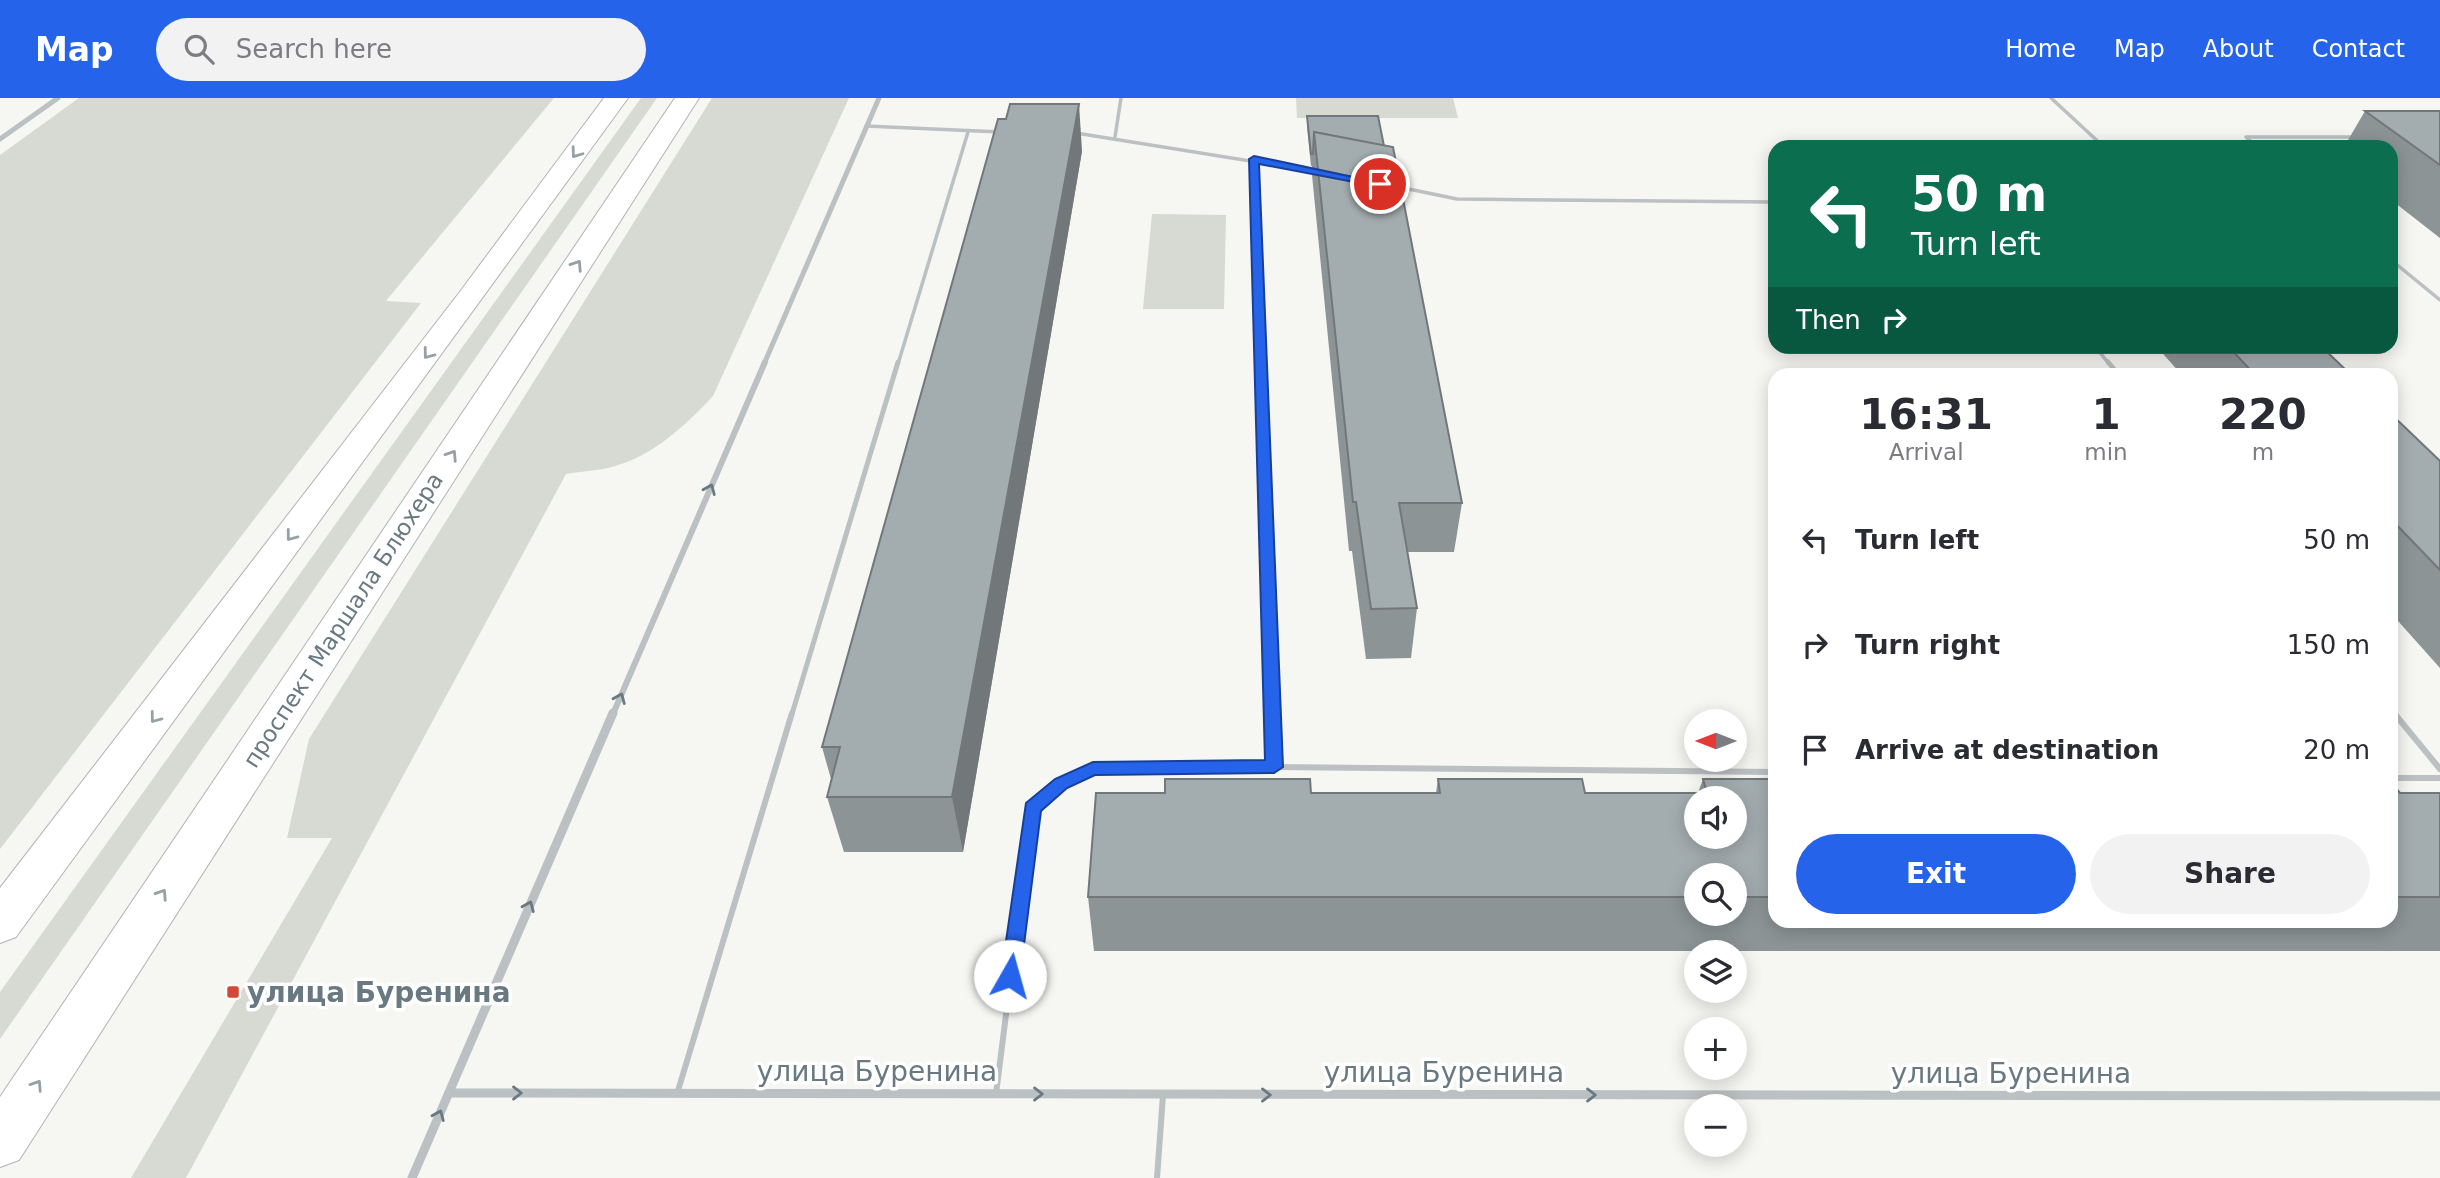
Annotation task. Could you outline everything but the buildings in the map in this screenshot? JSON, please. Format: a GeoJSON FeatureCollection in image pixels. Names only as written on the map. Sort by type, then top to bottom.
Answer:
{"type":"FeatureCollection","features":[{"type":"Feature","properties":{"kind":"main road"},"geometry":{"type":"LineString","coordinates":[[0,923],[469,299],[616,98]]}},
{"type":"Feature","properties":{"kind":"main road","name":"проспект Маршала Блюхера"},"geometry":{"type":"LineString","coordinates":[[0,1142],[687,98]]}},
{"type":"Feature","properties":{"kind":"street"},"geometry":{"type":"LineString","coordinates":[[0,139],[58,98]]}},
{"type":"Feature","properties":{"kind":"street"},"geometry":{"type":"LineString","coordinates":[[412,1178],[879,98]]}},
{"type":"Feature","properties":{"kind":"street","name":"улица Буренина"},"geometry":{"type":"LineString","coordinates":[[449,1093],[2440,1096]]}},
{"type":"Feature","properties":{"kind":"lane"},"geometry":{"type":"LineString","coordinates":[[1115,137],[1121,98]]}},
{"type":"Feature","properties":{"kind":"lane"},"geometry":{"type":"LineString","coordinates":[[2051,98],[2096,140]]}},
{"type":"Feature","properties":{"kind":"lane"},"geometry":{"type":"LineString","coordinates":[[866,126],[1010,132]]}},
{"type":"Feature","properties":{"kind":"lane"},"geometry":{"type":"LineString","coordinates":[[677,1094],[968,132]]}},
{"type":"Feature","properties":{"kind":"lane"},"geometry":{"type":"LineString","coordinates":[[1065,133],[1115,137],[1254,159],[1321,173]]}},
{"type":"Feature","properties":{"kind":"lane"},"geometry":{"type":"LineString","coordinates":[[0,134],[9,134]]}},
{"type":"Feature","properties":{"kind":"lane"},"geometry":{"type":"LineString","coordinates":[[2249,140],[2246,138],[2357,137]]}},
{"type":"Feature","properties":{"kind":"lane"},"geometry":{"type":"LineString","coordinates":[[1254,159],[1274,767]]}},
{"type":"Feature","properties":{"kind":"lane"},"geometry":{"type":"LineString","coordinates":[[1389,186],[1457,199],[1768,201]]}},
{"type":"Feature","properties":{"kind":"lane"},"geometry":{"type":"LineString","coordinates":[[2398,266],[2440,300]]}},
{"type":"Feature","properties":{"kind":"lane"},"geometry":{"type":"LineString","coordinates":[[2102,354],[2113,368]]}},
{"type":"Feature","properties":{"kind":"lane"},"geometry":{"type":"LineString","coordinates":[[2398,718],[2440,769]]}},
{"type":"Feature","properties":{"kind":"lane"},"geometry":{"type":"LineString","coordinates":[[996,1094],[1032,808],[1061,783],[1093,769],[1274,767],[1768,772]]}},
{"type":"Feature","properties":{"kind":"lane"},"geometry":{"type":"LineString","coordinates":[[2398,778],[2440,778]]}},
{"type":"Feature","properties":{"kind":"lane"},"geometry":{"type":"LineString","coordinates":[[1157,1178],[1163,1095]]}},
{"type":"Feature","properties":{"kind":"shaded area"},"geometry":{"type":"Polygon","coordinates":[[[79,98],[554,98],[386,301],[421,303],[0,849],[0,155],[79,98]]]}},
{"type":"Feature","properties":{"kind":"shaded area"},"geometry":{"type":"Polygon","coordinates":[[[641,98],[657,98],[0,1039],[0,992],[641,98]]]}},
{"type":"Feature","properties":{"kind":"shaded area"},"geometry":{"type":"Polygon","coordinates":[[[712,98],[849,98],[713,396],[681,428],[643,455],[609,468],[566,474],[186,1178],[131,1178],[332,838],[287,838],[309,739],[712,98]]]}},
{"type":"Feature","properties":{"kind":"shaded area"},"geometry":{"type":"Polygon","coordinates":[[[1296,98],[1453,98],[1458,118],[1297,118],[1296,98]]]}},
{"type":"Feature","properties":{"kind":"shaded area"},"geometry":{"type":"Polygon","coordinates":[[[1152,214],[1226,215],[1224,309],[1143,309],[1152,214]]]}},
{"type":"Feature","properties":{"kind":"place","name":"улица Буренина"},"geometry":{"type":"Point","coordinates":[233,992]}},
{"type":"Feature","properties":{"kind":"route"},"geometry":{"type":"LineString","coordinates":[[1010,976],[1032,808],[1061,783],[1093,769],[1274,767],[1254,159],[1380,184]]}}]}
